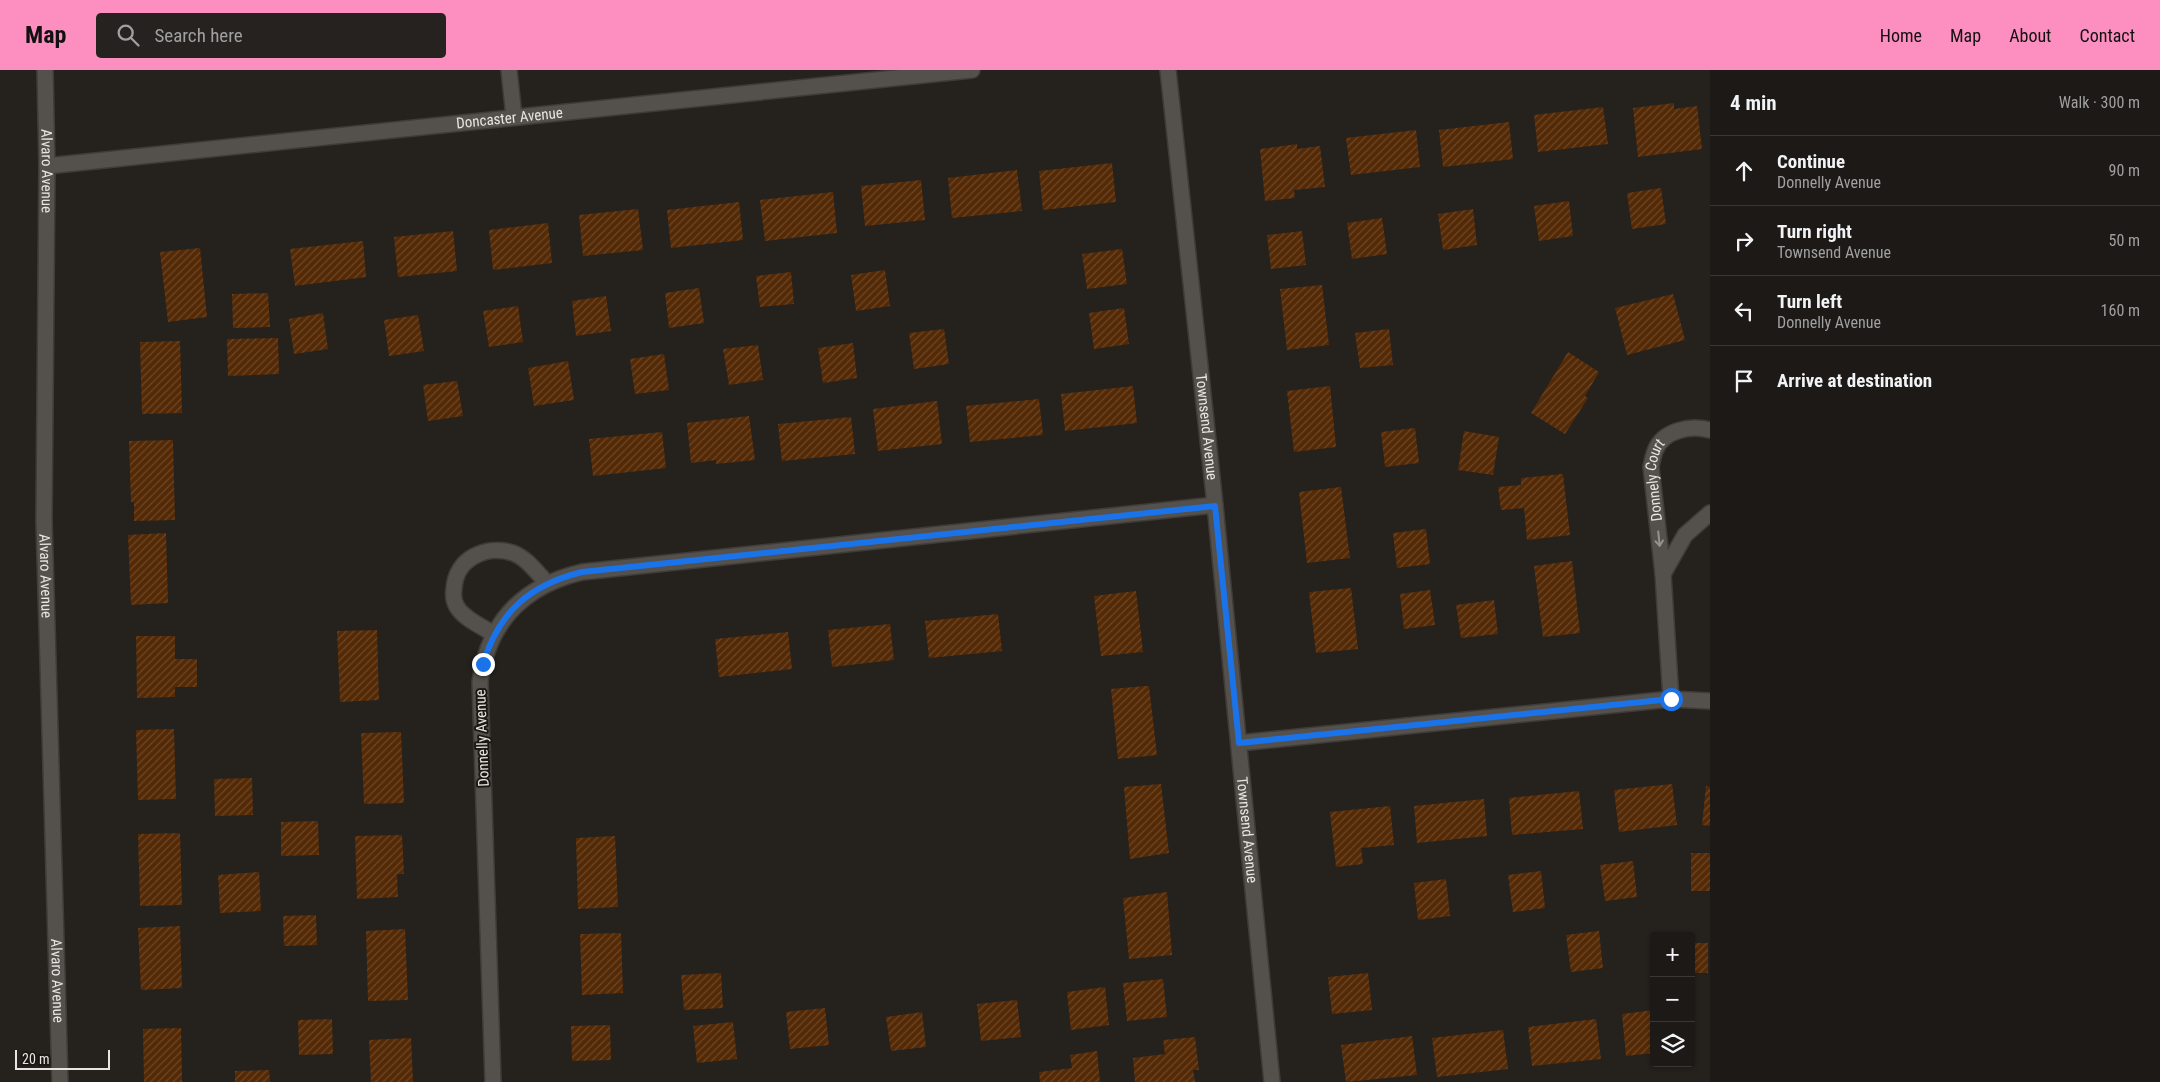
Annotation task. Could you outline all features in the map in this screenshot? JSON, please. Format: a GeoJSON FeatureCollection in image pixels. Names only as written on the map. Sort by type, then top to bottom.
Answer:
{"type":"FeatureCollection","features":[{"type":"Feature","properties":{"kind":"street","name":"Alvaro Avenue"},"geometry":{"type":"LineString","coordinates":[[45,70],[47,166],[44,521],[60,1082]]}},
{"type":"Feature","properties":{"kind":"street"},"geometry":{"type":"LineString","coordinates":[[509,70],[514,117]]}},
{"type":"Feature","properties":{"kind":"street","name":"Doncaster Avenue"},"geometry":{"type":"LineString","coordinates":[[47,166],[972,70]]}},
{"type":"Feature","properties":{"kind":"street","name":"Townsend Avenue"},"geometry":{"type":"LineString","coordinates":[[1168,70],[1215,506],[1272,1082]]}},
{"type":"Feature","properties":{"kind":"street","name":"Donnely Court"},"geometry":{"type":"LineString","coordinates":[[1671,699],[1662,574],[1651,467],[1655,451],[1662,440],[1678,430],[1698,427],[1710,430]]}},
{"type":"Feature","properties":{"kind":"street","name":"Donnelly Avenue"},"geometry":{"type":"LineString","coordinates":[[493,1082],[480,682],[483,664],[494,634],[513,607],[547,583],[582,572],[1215,506]]}},
{"type":"Feature","properties":{"kind":"street","name":"Donnely Court"},"geometry":{"type":"LineString","coordinates":[[1662,574],[1685,535],[1710,513]]}},
{"type":"Feature","properties":{"kind":"street"},"geometry":{"type":"LineString","coordinates":[[494,634],[464,615],[456,606],[454,581],[460,567],[465,562],[480,553],[502,550],[515,554],[524,560],[547,583]]}},
{"type":"Feature","properties":{"kind":"street"},"geometry":{"type":"LineString","coordinates":[[1239,743],[1671,699],[1710,701]]}},
{"type":"Feature","properties":{"kind":"building"},"geometry":{"type":"Polygon","coordinates":[[[1674,103],[1674,109],[1697,106],[1702,149],[1638,157],[1633,108],[1674,103]]]}},
{"type":"Feature","properties":{"kind":"building"},"geometry":{"type":"Polygon","coordinates":[[[1603,107],[1608,144],[1538,152],[1534,115],[1603,107]]]}},
{"type":"Feature","properties":{"kind":"building"},"geometry":{"type":"Polygon","coordinates":[[[1509,122],[1513,159],[1443,167],[1439,130],[1509,122]]]}},
{"type":"Feature","properties":{"kind":"building"},"geometry":{"type":"Polygon","coordinates":[[[1416,130],[1420,167],[1351,175],[1346,138],[1416,130]]]}},
{"type":"Feature","properties":{"kind":"building"},"geometry":{"type":"Polygon","coordinates":[[[1297,144],[1297,149],[1320,146],[1325,187],[1294,190],[1295,198],[1265,201],[1260,149],[1297,144]]]}},
{"type":"Feature","properties":{"kind":"building"},"geometry":{"type":"Polygon","coordinates":[[[1112,163],[1116,202],[1043,210],[1039,171],[1112,163]]]}},
{"type":"Feature","properties":{"kind":"building"},"geometry":{"type":"Polygon","coordinates":[[[1017,170],[1022,211],[952,218],[948,178],[1017,170]]]}},
{"type":"Feature","properties":{"kind":"building"},"geometry":{"type":"Polygon","coordinates":[[[921,180],[925,220],[865,226],[861,186],[921,180]]]}},
{"type":"Feature","properties":{"kind":"building"},"geometry":{"type":"Polygon","coordinates":[[[1661,188],[1666,224],[1632,229],[1627,193],[1661,188]]]}},
{"type":"Feature","properties":{"kind":"building"},"geometry":{"type":"Polygon","coordinates":[[[833,192],[837,233],[765,241],[760,200],[833,192]]]}},
{"type":"Feature","properties":{"kind":"building"},"geometry":{"type":"Polygon","coordinates":[[[1569,201],[1573,236],[1539,241],[1534,206],[1569,201]]]}},
{"type":"Feature","properties":{"kind":"building"},"geometry":{"type":"Polygon","coordinates":[[[739,202],[743,240],[671,248],[667,210],[739,202]]]}},
{"type":"Feature","properties":{"kind":"building"},"geometry":{"type":"Polygon","coordinates":[[[638,209],[643,250],[583,256],[579,215],[638,209]]]}},
{"type":"Feature","properties":{"kind":"building"},"geometry":{"type":"Polygon","coordinates":[[[1473,209],[1477,245],[1443,250],[1438,214],[1473,209]]]}},
{"type":"Feature","properties":{"kind":"building"},"geometry":{"type":"Polygon","coordinates":[[[1382,218],[1387,254],[1352,259],[1347,223],[1382,218]]]}},
{"type":"Feature","properties":{"kind":"building"},"geometry":{"type":"Polygon","coordinates":[[[548,223],[552,263],[493,270],[489,230],[548,223]]]}},
{"type":"Feature","properties":{"kind":"building"},"geometry":{"type":"Polygon","coordinates":[[[453,231],[457,271],[398,277],[394,237],[453,231]]]}},
{"type":"Feature","properties":{"kind":"building"},"geometry":{"type":"Polygon","coordinates":[[[1302,231],[1306,265],[1271,269],[1267,235],[1302,231]]]}},
{"type":"Feature","properties":{"kind":"building"},"geometry":{"type":"Polygon","coordinates":[[[363,241],[366,277],[295,286],[290,249],[363,241]]]}},
{"type":"Feature","properties":{"kind":"building"},"geometry":{"type":"Polygon","coordinates":[[[200,248],[207,317],[168,322],[160,252],[200,248]]]}},
{"type":"Feature","properties":{"kind":"building"},"geometry":{"type":"Polygon","coordinates":[[[1122,249],[1127,284],[1087,289],[1082,254],[1122,249]]]}},
{"type":"Feature","properties":{"kind":"building"},"geometry":{"type":"Polygon","coordinates":[[[885,270],[890,306],[856,311],[851,275],[885,270]]]}},
{"type":"Feature","properties":{"kind":"building"},"geometry":{"type":"Polygon","coordinates":[[[791,272],[794,304],[760,307],[756,276],[791,272]]]}},
{"type":"Feature","properties":{"kind":"building"},"geometry":{"type":"Polygon","coordinates":[[[1322,285],[1329,345],[1287,350],[1280,289],[1322,285]]]}},
{"type":"Feature","properties":{"kind":"building"},"geometry":{"type":"Polygon","coordinates":[[[699,288],[704,323],[669,328],[665,293],[699,288]]]}},
{"type":"Feature","properties":{"kind":"building"},"geometry":{"type":"Polygon","coordinates":[[[268,293],[270,327],[233,328],[232,294],[268,293]]]}},
{"type":"Feature","properties":{"kind":"building"},"geometry":{"type":"Polygon","coordinates":[[[1673,294],[1685,340],[1627,355],[1615,308],[1673,294]]]}},
{"type":"Feature","properties":{"kind":"building"},"geometry":{"type":"Polygon","coordinates":[[[606,296],[611,331],[576,336],[572,301],[606,296]]]}},
{"type":"Feature","properties":{"kind":"building"},"geometry":{"type":"Polygon","coordinates":[[[518,306],[523,342],[489,347],[483,311],[518,306]]]}},
{"type":"Feature","properties":{"kind":"building"},"geometry":{"type":"Polygon","coordinates":[[[1124,308],[1129,344],[1094,349],[1089,313],[1124,308]]]}},
{"type":"Feature","properties":{"kind":"building"},"geometry":{"type":"Polygon","coordinates":[[[323,313],[328,349],[294,354],[289,319],[323,313]]]}},
{"type":"Feature","properties":{"kind":"building"},"geometry":{"type":"Polygon","coordinates":[[[418,315],[424,351],[389,356],[384,320],[418,315]]]}},
{"type":"Feature","properties":{"kind":"building"},"geometry":{"type":"Polygon","coordinates":[[[944,329],[949,364],[914,369],[909,333],[944,329]]]}},
{"type":"Feature","properties":{"kind":"building"},"geometry":{"type":"Polygon","coordinates":[[[1389,329],[1393,365],[1360,368],[1355,333],[1389,329]]]}},
{"type":"Feature","properties":{"kind":"building"},"geometry":{"type":"Polygon","coordinates":[[[278,338],[279,374],[228,376],[227,339],[278,338]]]}},
{"type":"Feature","properties":{"kind":"building"},"geometry":{"type":"Polygon","coordinates":[[[180,341],[182,413],[142,414],[140,342],[180,341]]]}},
{"type":"Feature","properties":{"kind":"building"},"geometry":{"type":"Polygon","coordinates":[[[853,343],[857,378],[823,383],[818,348],[853,343]]]}},
{"type":"Feature","properties":{"kind":"building"},"geometry":{"type":"Polygon","coordinates":[[[758,345],[763,380],[729,385],[723,349],[758,345]]]}},
{"type":"Feature","properties":{"kind":"building"},"geometry":{"type":"Polygon","coordinates":[[[1568,352],[1599,372],[1585,396],[1588,398],[1565,434],[1531,413],[1568,352]]]}},
{"type":"Feature","properties":{"kind":"building"},"geometry":{"type":"Polygon","coordinates":[[[664,354],[669,390],[635,394],[630,359],[664,354]]]}},
{"type":"Feature","properties":{"kind":"building"},"geometry":{"type":"Polygon","coordinates":[[[568,361],[574,400],[534,406],[528,368],[568,361]]]}},
{"type":"Feature","properties":{"kind":"building"},"geometry":{"type":"Polygon","coordinates":[[[457,381],[463,416],[428,421],[423,385],[457,381]]]}},
{"type":"Feature","properties":{"kind":"building"},"geometry":{"type":"Polygon","coordinates":[[[1133,386],[1137,423],[1065,431],[1061,394],[1133,386]]]}},
{"type":"Feature","properties":{"kind":"building"},"geometry":{"type":"Polygon","coordinates":[[[1330,386],[1336,447],[1294,452],[1287,391],[1330,386]]]}},
{"type":"Feature","properties":{"kind":"building"},"geometry":{"type":"Polygon","coordinates":[[[1039,399],[1043,435],[970,442],[966,406],[1039,399]]]}},
{"type":"Feature","properties":{"kind":"building"},"geometry":{"type":"Polygon","coordinates":[[[937,401],[942,444],[878,451],[873,409],[937,401]]]}},
{"type":"Feature","properties":{"kind":"building"},"geometry":{"type":"Polygon","coordinates":[[[749,416],[755,460],[716,464],[716,460],[691,463],[687,423],[749,416]]]}},
{"type":"Feature","properties":{"kind":"building"},"geometry":{"type":"Polygon","coordinates":[[[851,417],[855,454],[782,461],[778,424],[851,417]]]}},
{"type":"Feature","properties":{"kind":"building"},"geometry":{"type":"Polygon","coordinates":[[[1415,428],[1419,463],[1385,467],[1381,432],[1415,428]]]}},
{"type":"Feature","properties":{"kind":"building"},"geometry":{"type":"Polygon","coordinates":[[[1464,431],[1499,437],[1493,475],[1458,470],[1464,431]]]}},
{"type":"Feature","properties":{"kind":"building"},"geometry":{"type":"Polygon","coordinates":[[[662,432],[666,468],[593,476],[589,439],[662,432]]]}},
{"type":"Feature","properties":{"kind":"building"},"geometry":{"type":"Polygon","coordinates":[[[173,440],[175,520],[134,521],[134,502],[131,502],[129,441],[173,440]]]}},
{"type":"Feature","properties":{"kind":"building"},"geometry":{"type":"Polygon","coordinates":[[[1563,474],[1570,535],[1527,540],[1524,508],[1501,510],[1498,487],[1521,485],[1521,478],[1563,474]]]}},
{"type":"Feature","properties":{"kind":"building"},"geometry":{"type":"Polygon","coordinates":[[[1341,487],[1350,558],[1307,563],[1299,492],[1341,487]]]}},
{"type":"Feature","properties":{"kind":"building"},"geometry":{"type":"Polygon","coordinates":[[[1426,529],[1430,564],[1397,568],[1393,533],[1426,529]]]}},
{"type":"Feature","properties":{"kind":"building"},"geometry":{"type":"Polygon","coordinates":[[[166,533],[168,603],[131,605],[128,535],[166,533]]]}},
{"type":"Feature","properties":{"kind":"building"},"geometry":{"type":"Polygon","coordinates":[[[1572,561],[1580,633],[1543,637],[1534,566],[1572,561]]]}},
{"type":"Feature","properties":{"kind":"building"},"geometry":{"type":"Polygon","coordinates":[[[1351,588],[1358,649],[1316,653],[1309,592],[1351,588]]]}},
{"type":"Feature","properties":{"kind":"building"},"geometry":{"type":"Polygon","coordinates":[[[1430,590],[1435,625],[1404,629],[1400,594],[1430,590]]]}},
{"type":"Feature","properties":{"kind":"building"},"geometry":{"type":"Polygon","coordinates":[[[1136,591],[1143,652],[1101,656],[1094,596],[1136,591]]]}},
{"type":"Feature","properties":{"kind":"building"},"geometry":{"type":"Polygon","coordinates":[[[1494,600],[1498,634],[1461,638],[1456,605],[1494,600]]]}},
{"type":"Feature","properties":{"kind":"building"},"geometry":{"type":"Polygon","coordinates":[[[998,614],[1002,651],[929,658],[925,621],[998,614]]]}},
{"type":"Feature","properties":{"kind":"building"},"geometry":{"type":"Polygon","coordinates":[[[890,624],[894,660],[832,667],[828,630],[890,624]]]}},
{"type":"Feature","properties":{"kind":"building"},"geometry":{"type":"Polygon","coordinates":[[[377,630],[379,700],[340,702],[337,631],[377,630]]]}},
{"type":"Feature","properties":{"kind":"building"},"geometry":{"type":"Polygon","coordinates":[[[788,632],[792,669],[719,677],[715,639],[788,632]]]}},
{"type":"Feature","properties":{"kind":"building"},"geometry":{"type":"Polygon","coordinates":[[[136,636],[175,636],[175,659],[197,659],[197,687],[175,687],[175,697],[137,698],[136,636]]]}},
{"type":"Feature","properties":{"kind":"building"},"geometry":{"type":"Polygon","coordinates":[[[1149,686],[1157,755],[1118,759],[1111,689],[1149,686]]]}},
{"type":"Feature","properties":{"kind":"building"},"geometry":{"type":"Polygon","coordinates":[[[174,729],[176,799],[138,800],[136,730],[174,729]]]}},
{"type":"Feature","properties":{"kind":"building"},"geometry":{"type":"Polygon","coordinates":[[[401,732],[404,803],[364,804],[361,733],[401,732]]]}},
{"type":"Feature","properties":{"kind":"building"},"geometry":{"type":"Polygon","coordinates":[[[252,778],[253,815],[215,816],[214,779],[252,778]]]}},
{"type":"Feature","properties":{"kind":"building"},"geometry":{"type":"Polygon","coordinates":[[[1161,784],[1169,853],[1130,859],[1124,787],[1161,784]]]}},
{"type":"Feature","properties":{"kind":"building"},"geometry":{"type":"Polygon","coordinates":[[[1672,784],[1677,825],[1619,832],[1614,790],[1672,784]]]}},
{"type":"Feature","properties":{"kind":"building"},"geometry":{"type":"Polygon","coordinates":[[[1706,786],[1710,787],[1710,826],[1702,825],[1706,786]]]}},
{"type":"Feature","properties":{"kind":"building"},"geometry":{"type":"Polygon","coordinates":[[[1579,791],[1583,829],[1512,835],[1509,798],[1579,791]]]}},
{"type":"Feature","properties":{"kind":"building"},"geometry":{"type":"Polygon","coordinates":[[[1484,799],[1487,836],[1417,843],[1414,806],[1484,799]]]}},
{"type":"Feature","properties":{"kind":"building"},"geometry":{"type":"Polygon","coordinates":[[[1390,806],[1394,845],[1361,848],[1363,864],[1336,867],[1330,812],[1390,806]]]}},
{"type":"Feature","properties":{"kind":"building"},"geometry":{"type":"Polygon","coordinates":[[[318,821],[319,855],[281,856],[281,822],[318,821]]]}},
{"type":"Feature","properties":{"kind":"building"},"geometry":{"type":"Polygon","coordinates":[[[180,833],[182,905],[140,906],[138,834],[180,833]]]}},
{"type":"Feature","properties":{"kind":"building"},"geometry":{"type":"Polygon","coordinates":[[[402,835],[404,874],[397,874],[398,897],[357,899],[355,836],[402,835]]]}},
{"type":"Feature","properties":{"kind":"building"},"geometry":{"type":"Polygon","coordinates":[[[615,836],[618,907],[578,909],[576,838],[615,836]]]}},
{"type":"Feature","properties":{"kind":"building"},"geometry":{"type":"Polygon","coordinates":[[[1691,853],[1710,853],[1710,891],[1691,891],[1691,853]]]}},
{"type":"Feature","properties":{"kind":"building"},"geometry":{"type":"Polygon","coordinates":[[[1633,861],[1637,897],[1605,901],[1600,865],[1633,861]]]}},
{"type":"Feature","properties":{"kind":"building"},"geometry":{"type":"Polygon","coordinates":[[[1541,871],[1545,908],[1513,912],[1508,875],[1541,871]]]}},
{"type":"Feature","properties":{"kind":"building"},"geometry":{"type":"Polygon","coordinates":[[[259,872],[261,911],[220,913],[218,875],[259,872]]]}},
{"type":"Feature","properties":{"kind":"building"},"geometry":{"type":"Polygon","coordinates":[[[1446,879],[1450,916],[1418,920],[1414,883],[1446,879]]]}},
{"type":"Feature","properties":{"kind":"building"},"geometry":{"type":"Polygon","coordinates":[[[1167,892],[1172,955],[1129,959],[1123,898],[1167,892]]]}},
{"type":"Feature","properties":{"kind":"building"},"geometry":{"type":"Polygon","coordinates":[[[316,915],[317,945],[284,946],[283,916],[316,915]]]}},
{"type":"Feature","properties":{"kind":"building"},"geometry":{"type":"Polygon","coordinates":[[[180,926],[182,988],[141,990],[138,928],[180,926]]]}},
{"type":"Feature","properties":{"kind":"building"},"geometry":{"type":"Polygon","coordinates":[[[405,929],[408,1000],[368,1001],[366,931],[405,929]]]}},
{"type":"Feature","properties":{"kind":"building"},"geometry":{"type":"Polygon","coordinates":[[[1599,931],[1603,968],[1571,972],[1566,935],[1599,931]]]}},
{"type":"Feature","properties":{"kind":"building"},"geometry":{"type":"Polygon","coordinates":[[[621,933],[623,993],[582,995],[580,934],[621,933]]]}},
{"type":"Feature","properties":{"kind":"building"},"geometry":{"type":"Polygon","coordinates":[[[1695,943],[1708,943],[1708,973],[1695,973],[1695,943]]]}},
{"type":"Feature","properties":{"kind":"building"},"geometry":{"type":"Polygon","coordinates":[[[721,973],[723,1008],[684,1010],[681,975],[721,973]]]}},
{"type":"Feature","properties":{"kind":"building"},"geometry":{"type":"Polygon","coordinates":[[[1368,973],[1372,1010],[1332,1014],[1328,977],[1368,973]]]}},
{"type":"Feature","properties":{"kind":"building"},"geometry":{"type":"Polygon","coordinates":[[[1163,979],[1167,1017],[1127,1021],[1123,983],[1163,979]]]}},
{"type":"Feature","properties":{"kind":"building"},"geometry":{"type":"Polygon","coordinates":[[[1105,987],[1109,1025],[1071,1030],[1067,992],[1105,987]]]}},
{"type":"Feature","properties":{"kind":"building"},"geometry":{"type":"Polygon","coordinates":[[[1017,1000],[1021,1037],[981,1041],[977,1004],[1017,1000]]]}},
{"type":"Feature","properties":{"kind":"building"},"geometry":{"type":"Polygon","coordinates":[[[825,1008],[829,1045],[790,1049],[786,1012],[825,1008]]]}},
{"type":"Feature","properties":{"kind":"building"},"geometry":{"type":"Polygon","coordinates":[[[1650,1010],[1650,1053],[1626,1056],[1622,1014],[1650,1010]]]}},
{"type":"Feature","properties":{"kind":"building"},"geometry":{"type":"Polygon","coordinates":[[[922,1012],[926,1047],[891,1051],[886,1017],[922,1012]]]}},
{"type":"Feature","properties":{"kind":"building"},"geometry":{"type":"Polygon","coordinates":[[[332,1019],[333,1054],[299,1055],[298,1020],[332,1019]]]}},
{"type":"Feature","properties":{"kind":"building"},"geometry":{"type":"Polygon","coordinates":[[[1596,1019],[1601,1059],[1532,1066],[1528,1027],[1596,1019]]]}},
{"type":"Feature","properties":{"kind":"building"},"geometry":{"type":"Polygon","coordinates":[[[733,1022],[737,1059],[697,1063],[693,1026],[733,1022]]]}},
{"type":"Feature","properties":{"kind":"building"},"geometry":{"type":"Polygon","coordinates":[[[610,1025],[611,1060],[572,1061],[571,1026],[610,1025]]]}},
{"type":"Feature","properties":{"kind":"building"},"geometry":{"type":"Polygon","coordinates":[[[181,1028],[182,1082],[144,1082],[143,1029],[181,1028]]]}},
{"type":"Feature","properties":{"kind":"building"},"geometry":{"type":"Polygon","coordinates":[[[1503,1030],[1508,1069],[1437,1077],[1432,1038],[1503,1030]]]}},
{"type":"Feature","properties":{"kind":"building"},"geometry":{"type":"Polygon","coordinates":[[[1412,1036],[1417,1075],[1346,1082],[1341,1045],[1412,1036]]]}},
{"type":"Feature","properties":{"kind":"building"},"geometry":{"type":"Polygon","coordinates":[[[1195,1037],[1199,1070],[1193,1070],[1195,1082],[1135,1082],[1133,1058],[1165,1054],[1163,1040],[1195,1037]]]}},
{"type":"Feature","properties":{"kind":"building"},"geometry":{"type":"Polygon","coordinates":[[[411,1038],[413,1082],[371,1082],[369,1040],[411,1038]]]}},
{"type":"Feature","properties":{"kind":"building"},"geometry":{"type":"Polygon","coordinates":[[[1097,1051],[1100,1082],[1040,1082],[1039,1072],[1072,1068],[1070,1055],[1097,1051]]]}},
{"type":"Feature","properties":{"kind":"building"},"geometry":{"type":"Polygon","coordinates":[[[269,1070],[270,1082],[235,1082],[235,1071],[269,1070]]]}},
{"type":"Feature","properties":{"kind":"route"},"geometry":{"type":"LineString","coordinates":[[483,664],[489,643],[513,607],[542,586],[562,577],[582,572],[1215,506],[1239,743],[1671,699]]}}]}
